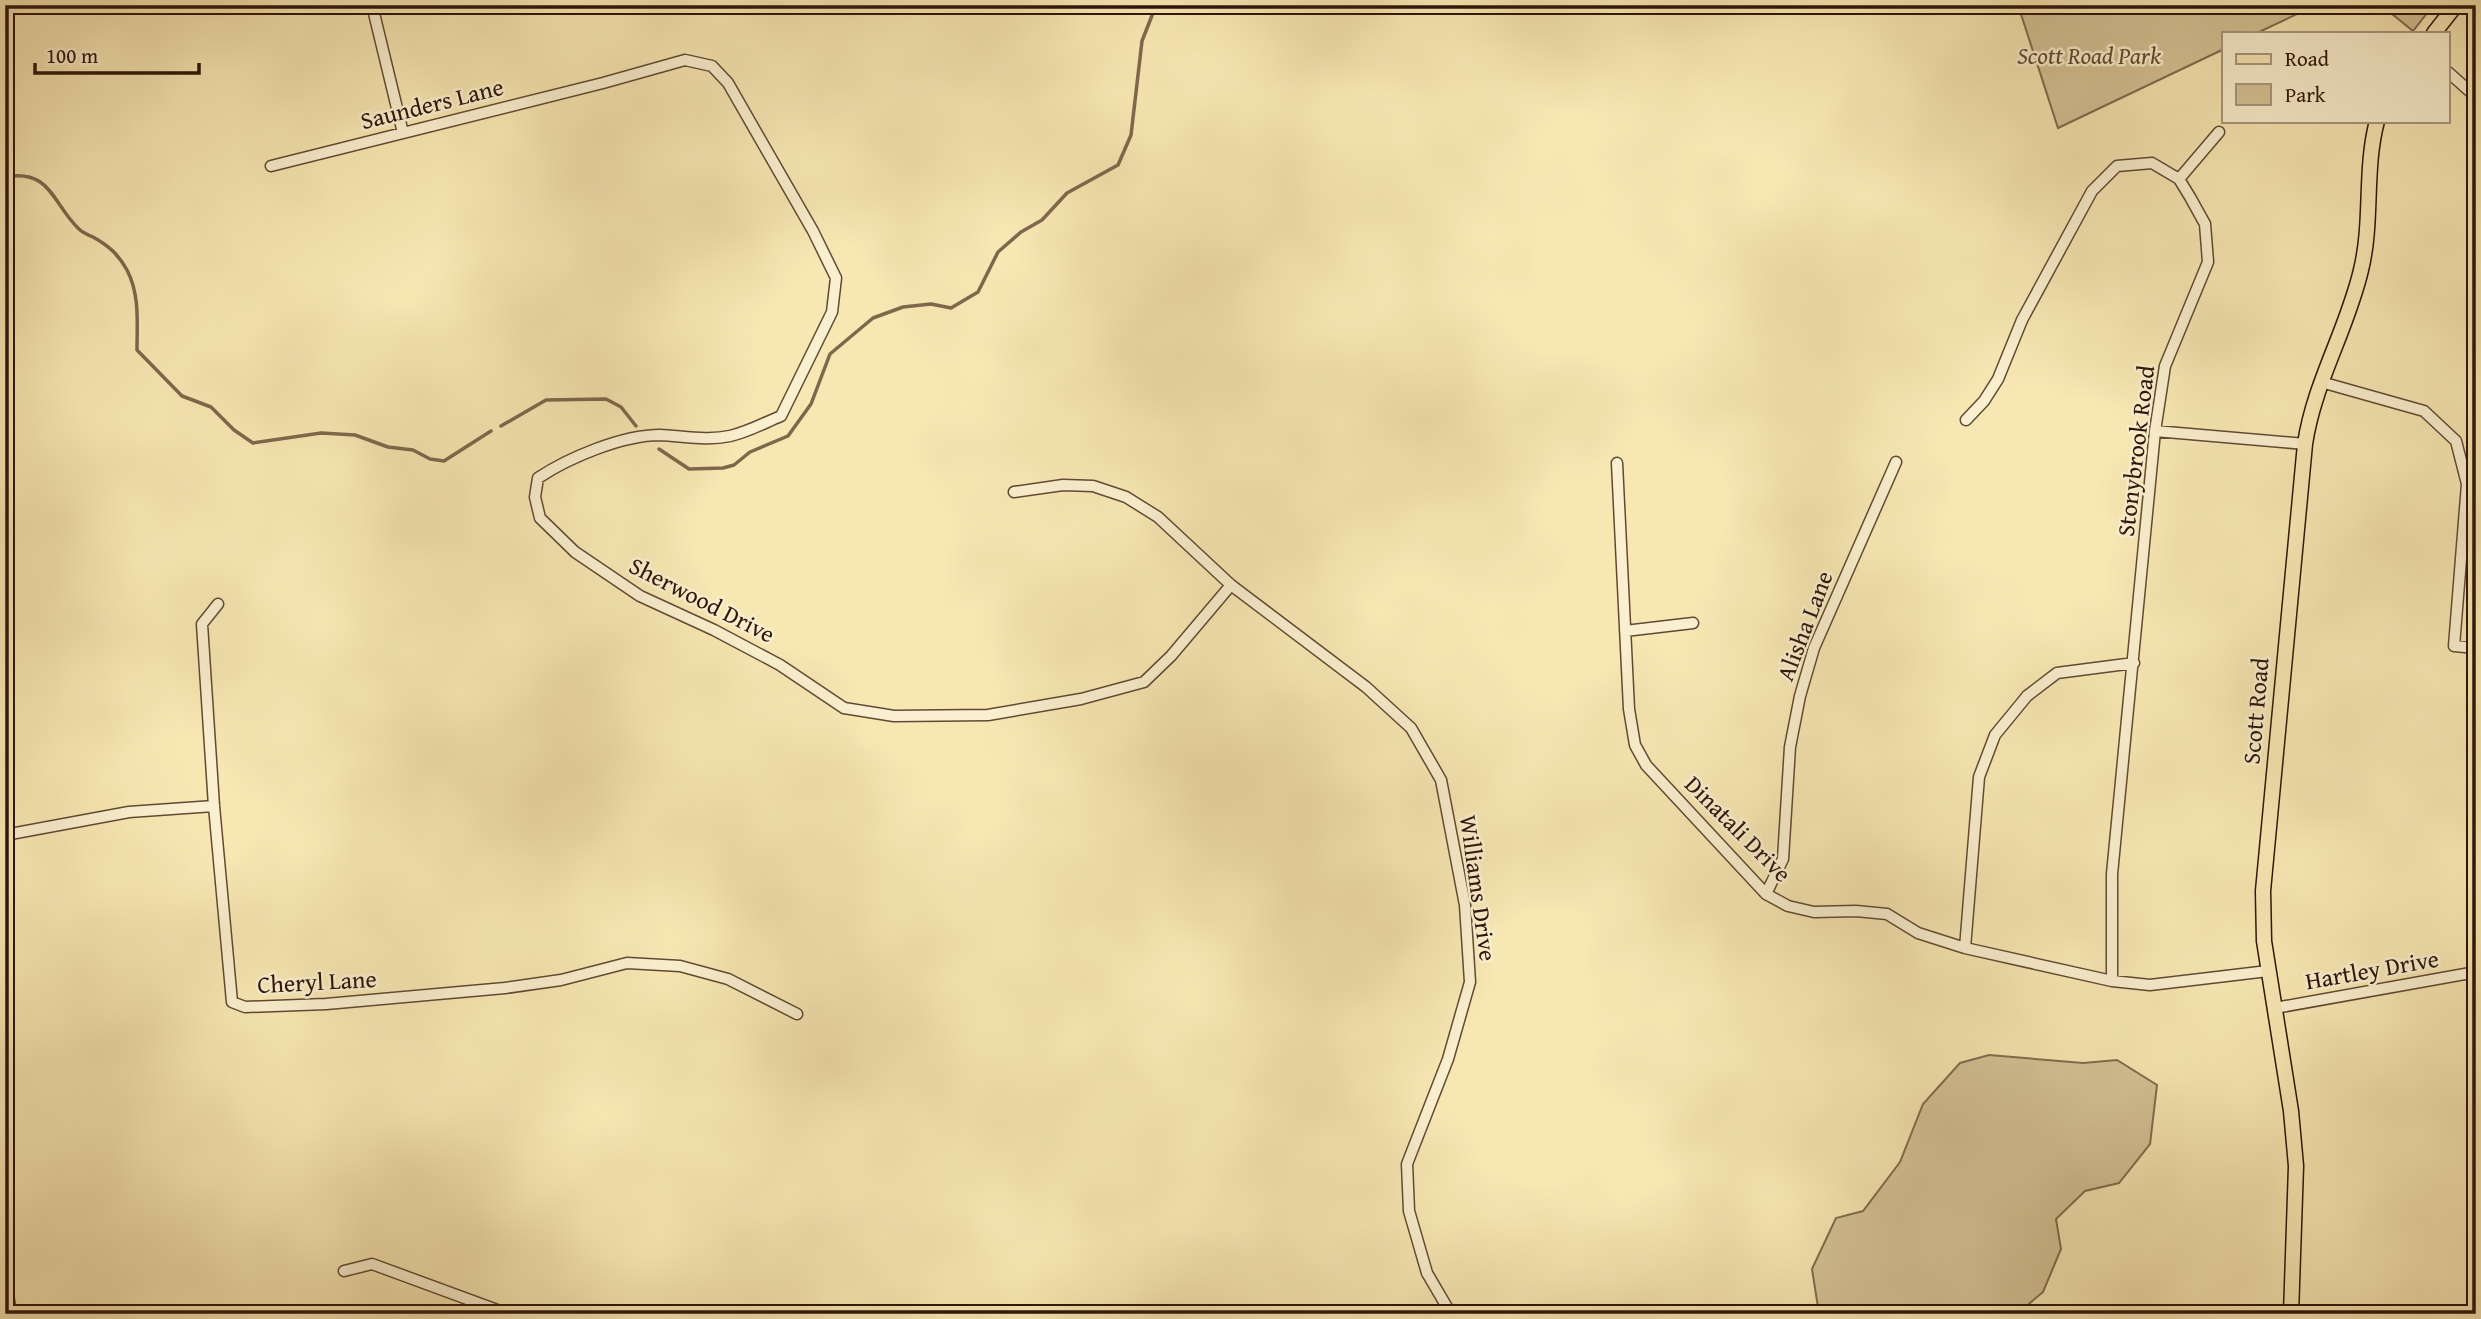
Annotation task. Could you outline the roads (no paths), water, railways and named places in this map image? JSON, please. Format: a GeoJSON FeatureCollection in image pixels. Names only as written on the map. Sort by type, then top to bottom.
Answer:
{"type":"FeatureCollection","features":[{"type":"Feature","properties":{"kind":"main road"},"geometry":{"type":"LineString","coordinates":[[2435,32],[2456,5]]}},
{"type":"Feature","properties":{"kind":"main road","name":"Scott Road"},"geometry":{"type":"LineString","coordinates":[[2291,1314],[2296,1166],[2291,1111],[2262,928],[2263,891],[2305,444],[2321,382],[2362,268],[2367,235],[2371,157],[2377,122]]}},
{"type":"Feature","properties":{"kind":"street"},"geometry":{"type":"LineString","coordinates":[[372,5],[403,133]]}},
{"type":"Feature","properties":{"kind":"street","name":"Sherwood Drive"},"geometry":{"type":"LineString","coordinates":[[603,83],[685,60],[712,66],[728,83],[813,230],[836,278],[832,312],[781,416],[728,436],[702,438],[657,435],[634,439],[589,453],[538,478],[535,498],[540,518],[575,552],[639,596],[714,630],[780,665],[844,708],[894,716],[988,715],[1081,699],[1144,682],[1171,656],[1231,585]]}},
{"type":"Feature","properties":{"kind":"street"},"geometry":{"type":"LineString","coordinates":[[2450,74],[2476,97]]}},
{"type":"Feature","properties":{"kind":"street","name":"Saunders Lane"},"geometry":{"type":"LineString","coordinates":[[271,166],[603,83]]}},
{"type":"Feature","properties":{"kind":"street"},"geometry":{"type":"LineString","coordinates":[[1966,420],[1984,401],[1998,379],[2022,320],[2092,191],[2117,166],[2152,163],[2179,178],[2219,132]]}},
{"type":"Feature","properties":{"kind":"street","name":"Stonybrook Road"},"geometry":{"type":"LineString","coordinates":[[2112,981],[2112,873],[2155,430],[2165,366],[2208,262],[2205,224],[2179,178]]}},
{"type":"Feature","properties":{"kind":"street"},"geometry":{"type":"LineString","coordinates":[[2321,382],[2424,411],[2456,441],[2467,484],[2454,646],[2476,648]]}},
{"type":"Feature","properties":{"kind":"street"},"geometry":{"type":"LineString","coordinates":[[2155,430],[2305,444]]}},
{"type":"Feature","properties":{"kind":"street","name":"Alisha Lane"},"geometry":{"type":"LineString","coordinates":[[1766,894],[1783,859],[1790,747],[1800,696],[1814,648],[1896,462]]}},
{"type":"Feature","properties":{"kind":"street","name":"Dinatali Drive"},"geometry":{"type":"LineString","coordinates":[[1617,463],[1629,709],[1635,745],[1646,765],[1766,894],[1788,906],[1814,912],[1856,911],[1887,914],[1918,933],[1965,948],[2112,981],[2150,985],[2268,971]]}},
{"type":"Feature","properties":{"kind":"street","name":"Williams Drive"},"geometry":{"type":"LineString","coordinates":[[1014,492],[1063,485],[1093,486],[1126,496],[1158,517],[1231,585],[1366,687],[1411,728],[1441,780],[1465,905],[1469,982],[1448,1059],[1407,1164],[1409,1211],[1427,1273],[1451,1314]]}},
{"type":"Feature","properties":{"kind":"street","name":"Cheryl Lane"},"geometry":{"type":"LineString","coordinates":[[218,604],[202,624],[214,806],[232,1002],[245,1007],[326,1004],[505,988],[561,980],[627,962],[680,966],[728,979],[797,1014]]}},
{"type":"Feature","properties":{"kind":"street"},"geometry":{"type":"LineString","coordinates":[[1625,631],[1693,624]]}},
{"type":"Feature","properties":{"kind":"street"},"geometry":{"type":"LineString","coordinates":[[1965,948],[1979,777],[1995,735],[2027,696],[2057,673],[2134,663]]}},
{"type":"Feature","properties":{"kind":"street"},"geometry":{"type":"LineString","coordinates":[[5,835],[129,812],[214,806]]}},
{"type":"Feature","properties":{"kind":"street","name":"Hartley Drive"},"geometry":{"type":"LineString","coordinates":[[2275,1008],[2476,972]]}},
{"type":"Feature","properties":{"kind":"street"},"geometry":{"type":"LineString","coordinates":[[344,1271],[372,1264],[509,1314]]}},
{"type":"Feature","properties":{"kind":"street"},"geometry":{"type":"LineString","coordinates":[[5,1275],[11,1314]]}},
{"type":"Feature","properties":{"kind":"waterway"},"geometry":{"type":"LineString","coordinates":[[659,449],[689,469],[734,465],[750,452],[788,436],[811,404],[830,354],[873,318],[903,307],[931,304],[951,308],[978,292],[998,252],[1021,232],[1042,220],[1067,193],[1118,165],[1131,135],[1142,41],[1153,13],[1160,5]]}},
{"type":"Feature","properties":{"kind":"waterway"},"geometry":{"type":"LineString","coordinates":[[5,177],[20,176],[42,183],[79,229],[117,255],[127,270],[134,289],[137,350],[182,396],[211,407],[234,430],[253,443],[321,433],[355,435],[388,447],[413,450],[430,459],[444,461],[491,431]]}},
{"type":"Feature","properties":{"kind":"waterway"},"geometry":{"type":"LineString","coordinates":[[501,426],[546,400],[606,399],[621,407],[636,426]]}},
{"type":"Feature","properties":{"kind":"park label","name":"Scott Road Park"},"geometry":{"type":"Point","coordinates":[2089,56]}}]}
